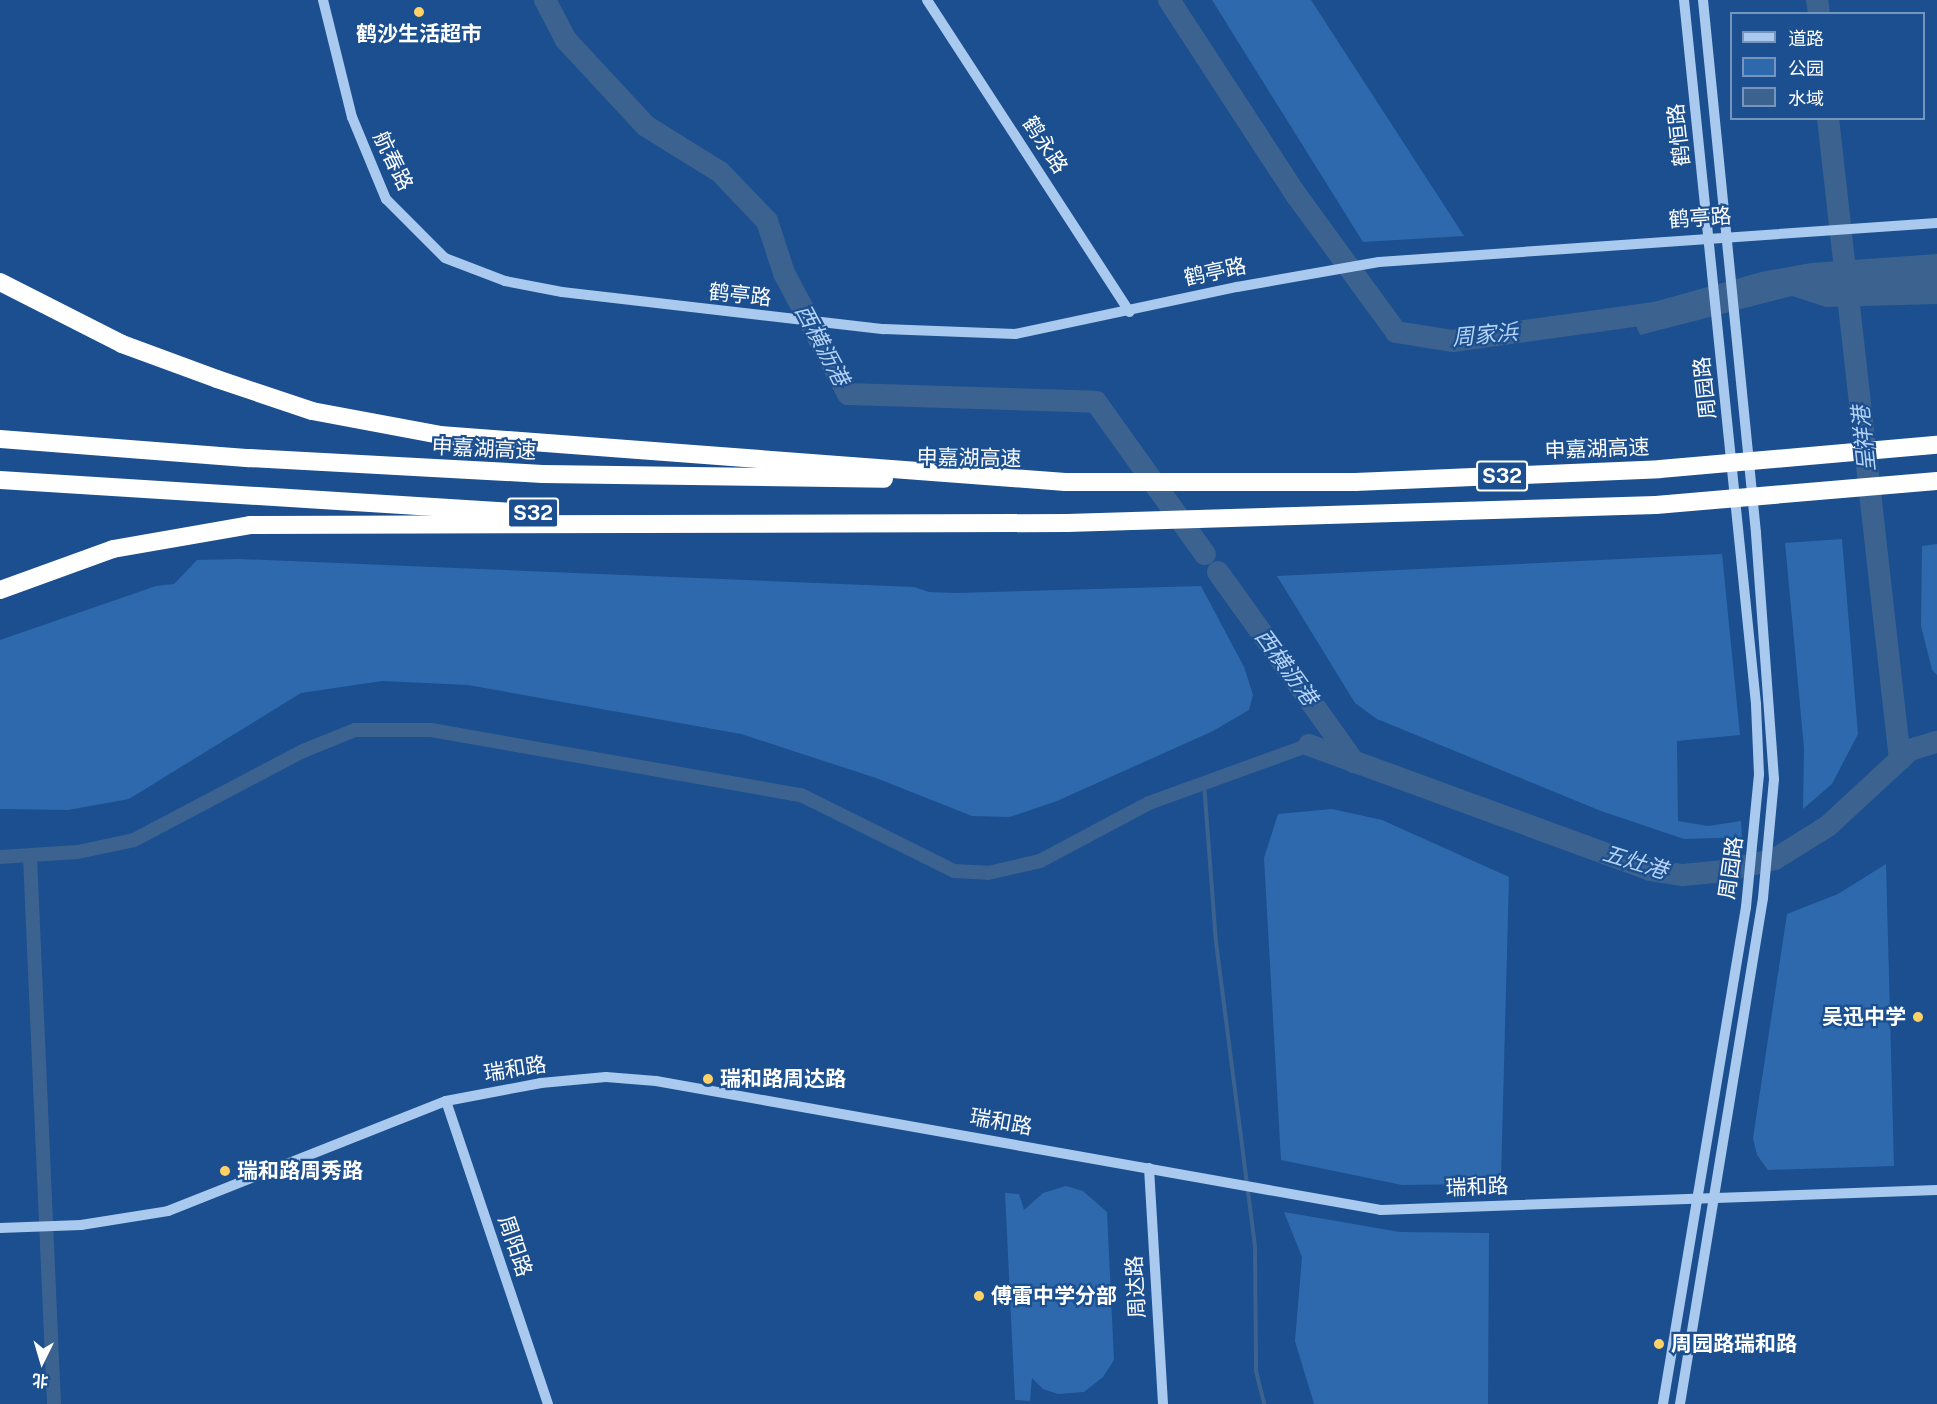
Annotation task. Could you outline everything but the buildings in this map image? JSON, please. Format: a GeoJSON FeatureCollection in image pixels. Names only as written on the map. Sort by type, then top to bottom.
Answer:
{"type":"FeatureCollection","features":[{"type":"Feature","properties":{"kind":"highway"},"geometry":{"type":"LineString","coordinates":[[0,282],[123,344],[312,411],[416,430],[1065,482]]}},
{"type":"Feature","properties":{"kind":"highway","name":"申嘉湖高速"},"geometry":{"type":"LineString","coordinates":[[0,439],[249,459],[543,474],[1065,482],[1355,482],[1660,469],[1937,445]]}},
{"type":"Feature","properties":{"kind":"highway","name":"S32"},"geometry":{"type":"LineString","coordinates":[[0,480],[547,514],[1067,523],[1656,505],[1937,481]]}},
{"type":"Feature","properties":{"kind":"highway"},"geometry":{"type":"LineString","coordinates":[[0,576],[113,549],[250,525],[1067,523]]}},
{"type":"Feature","properties":{"kind":"highway"},"geometry":{"type":"LineString","coordinates":[[0,590],[113,549]]}},
{"type":"Feature","properties":{"kind":"street","name":"航春路"},"geometry":{"type":"LineString","coordinates":[[323,0],[352,117],[386,199],[445,258],[505,281]]}},
{"type":"Feature","properties":{"kind":"street","name":"鹤永路"},"geometry":{"type":"LineString","coordinates":[[927,0],[1130,312]]}},
{"type":"Feature","properties":{"kind":"street","name":"鹤恒路"},"geometry":{"type":"LineString","coordinates":[[1684,0],[1712,266]]}},
{"type":"Feature","properties":{"kind":"street","name":"鹤恒路"},"geometry":{"type":"LineString","coordinates":[[1703,0],[1729,264]]}},
{"type":"Feature","properties":{"kind":"street","name":"鹤亭路"},"geometry":{"type":"LineString","coordinates":[[505,281],[562,292],[768,318],[1015,334],[1379,262],[1710,236],[1937,223]]}},
{"type":"Feature","properties":{"kind":"street","name":"周园路"},"geometry":{"type":"LineString","coordinates":[[1680,1404],[1763,898],[1772,824],[1773,754],[1729,264]]}},
{"type":"Feature","properties":{"kind":"street","name":"周园路"},"geometry":{"type":"LineString","coordinates":[[1663,1404],[1695,1200],[1746,907],[1756,830],[1756,704],[1712,266]]}},
{"type":"Feature","properties":{"kind":"street","name":"瑞和路"},"geometry":{"type":"LineString","coordinates":[[0,1228],[81,1225],[168,1211],[446,1101],[551,1082],[606,1077],[656,1081],[1381,1210],[1937,1190]]}},
{"type":"Feature","properties":{"kind":"street","name":"周阳路"},"geometry":{"type":"LineString","coordinates":[[446,1101],[548,1404]]}},
{"type":"Feature","properties":{"kind":"street","name":"周达路"},"geometry":{"type":"LineString","coordinates":[[1149,1168],[1162,1404]]}},
{"type":"Feature","properties":{"kind":"green space"},"geometry":{"type":"Polygon","coordinates":[[[1212,0],[1311,0],[1464,236],[1363,242],[1212,0]]]}},
{"type":"Feature","properties":{"kind":"green space"},"geometry":{"type":"Polygon","coordinates":[[[1842,539],[1858,734],[1832,784],[1803,809],[1804,748],[1785,543],[1842,539]]]}},
{"type":"Feature","properties":{"kind":"green space"},"geometry":{"type":"Polygon","coordinates":[[[1937,544],[1937,675],[1932,670],[1921,626],[1922,546],[1937,544]]]}},
{"type":"Feature","properties":{"kind":"green space"},"geometry":{"type":"Polygon","coordinates":[[[1722,554],[1740,735],[1677,741],[1678,821],[1708,826],[1741,821],[1742,837],[1684,839],[1601,811],[1377,719],[1355,703],[1277,576],[1722,554]]]}},
{"type":"Feature","properties":{"kind":"green space"},"geometry":{"type":"Polygon","coordinates":[[[239,559],[914,587],[929,592],[955,593],[1201,586],[1244,667],[1253,695],[1249,710],[1213,731],[1057,801],[1010,817],[972,816],[876,778],[741,734],[468,685],[382,681],[301,693],[129,799],[68,810],[0,809],[0,640],[156,586],[174,584],[197,560],[239,559]]]}},
{"type":"Feature","properties":{"kind":"green space"},"geometry":{"type":"Polygon","coordinates":[[[1332,809],[1382,820],[1509,877],[1501,1178],[1480,1184],[1402,1185],[1281,1160],[1264,858],[1278,814],[1332,809]]]}},
{"type":"Feature","properties":{"kind":"green space"},"geometry":{"type":"Polygon","coordinates":[[[1886,864],[1894,1166],[1768,1170],[1757,1155],[1753,1138],[1787,914],[1838,894],[1886,864]]]}},
{"type":"Feature","properties":{"kind":"green space"},"geometry":{"type":"Polygon","coordinates":[[[1066,1186],[1083,1191],[1107,1212],[1114,1360],[1103,1377],[1084,1392],[1058,1394],[1043,1389],[1032,1378],[1030,1401],[1015,1400],[1005,1193],[1019,1194],[1024,1210],[1043,1193],[1066,1186]]]}},
{"type":"Feature","properties":{"kind":"green space"},"geometry":{"type":"Polygon","coordinates":[[[1284,1212],[1400,1232],[1489,1233],[1488,1404],[1314,1404],[1295,1341],[1302,1257],[1284,1212]]]}},
{"type":"Feature","properties":{"kind":"water"},"geometry":{"type":"Polygon","coordinates":[[[1937,254],[1937,304],[1826,307],[1792,296],[1640,335],[1629,309],[1761,272],[1811,263],[1937,254]]]}},
{"type":"Feature","properties":{"kind":"waterway","name":"西横沥港"},"geometry":{"type":"LineString","coordinates":[[545,0],[566,40],[646,126],[720,172],[767,221],[784,273],[848,394],[1096,402],[1205,554]]}},
{"type":"Feature","properties":{"kind":"waterway","name":"周家浜"},"geometry":{"type":"LineString","coordinates":[[1169,0],[1297,196],[1396,332],[1453,341],[1662,312]]}},
{"type":"Feature","properties":{"kind":"waterway","name":"呈祥港"},"geometry":{"type":"LineString","coordinates":[[1817,0],[1819,12]]}},
{"type":"Feature","properties":{"kind":"waterway","name":"呈祥港"},"geometry":{"type":"LineString","coordinates":[[1828,120],[1900,760]]}},
{"type":"Feature","properties":{"kind":"waterway","name":"西横沥港"},"geometry":{"type":"LineString","coordinates":[[1218,572],[1354,762]]}},
{"type":"Feature","properties":{"kind":"waterway"},"geometry":{"type":"LineString","coordinates":[[0,857],[78,852],[134,840],[303,751],[355,730],[431,730],[801,795],[954,871],[988,873],[1040,861],[1149,803],[1309,745]]}},
{"type":"Feature","properties":{"kind":"waterway","name":"五灶港"},"geometry":{"type":"LineString","coordinates":[[1309,745],[1650,870],[1683,875],[1725,871],[1775,859],[1828,826],[1910,750],[1937,742]]}},
{"type":"Feature","properties":{"kind":"waterway"},"geometry":{"type":"LineString","coordinates":[[1204,783],[1216,942],[1255,1247],[1256,1371],[1264,1404]]}},
{"type":"Feature","properties":{"kind":"waterway"},"geometry":{"type":"LineString","coordinates":[[30,857],[54,1404]]}},
{"type":"Feature","properties":{"kind":"place","name":"鹤沙生活超市"},"geometry":{"type":"Point","coordinates":[419,12]}},
{"type":"Feature","properties":{"kind":"place","name":"吴迅中学"},"geometry":{"type":"Point","coordinates":[1918,1017]}},
{"type":"Feature","properties":{"kind":"place","name":"瑞和路周达路"},"geometry":{"type":"Point","coordinates":[708,1079]}},
{"type":"Feature","properties":{"kind":"place","name":"瑞和路周秀路"},"geometry":{"type":"Point","coordinates":[225,1171]}},
{"type":"Feature","properties":{"kind":"place","name":"傅雷中学分部"},"geometry":{"type":"Point","coordinates":[979,1296]}},
{"type":"Feature","properties":{"kind":"place","name":"周园路瑞和路"},"geometry":{"type":"Point","coordinates":[1659,1344]}}]}
